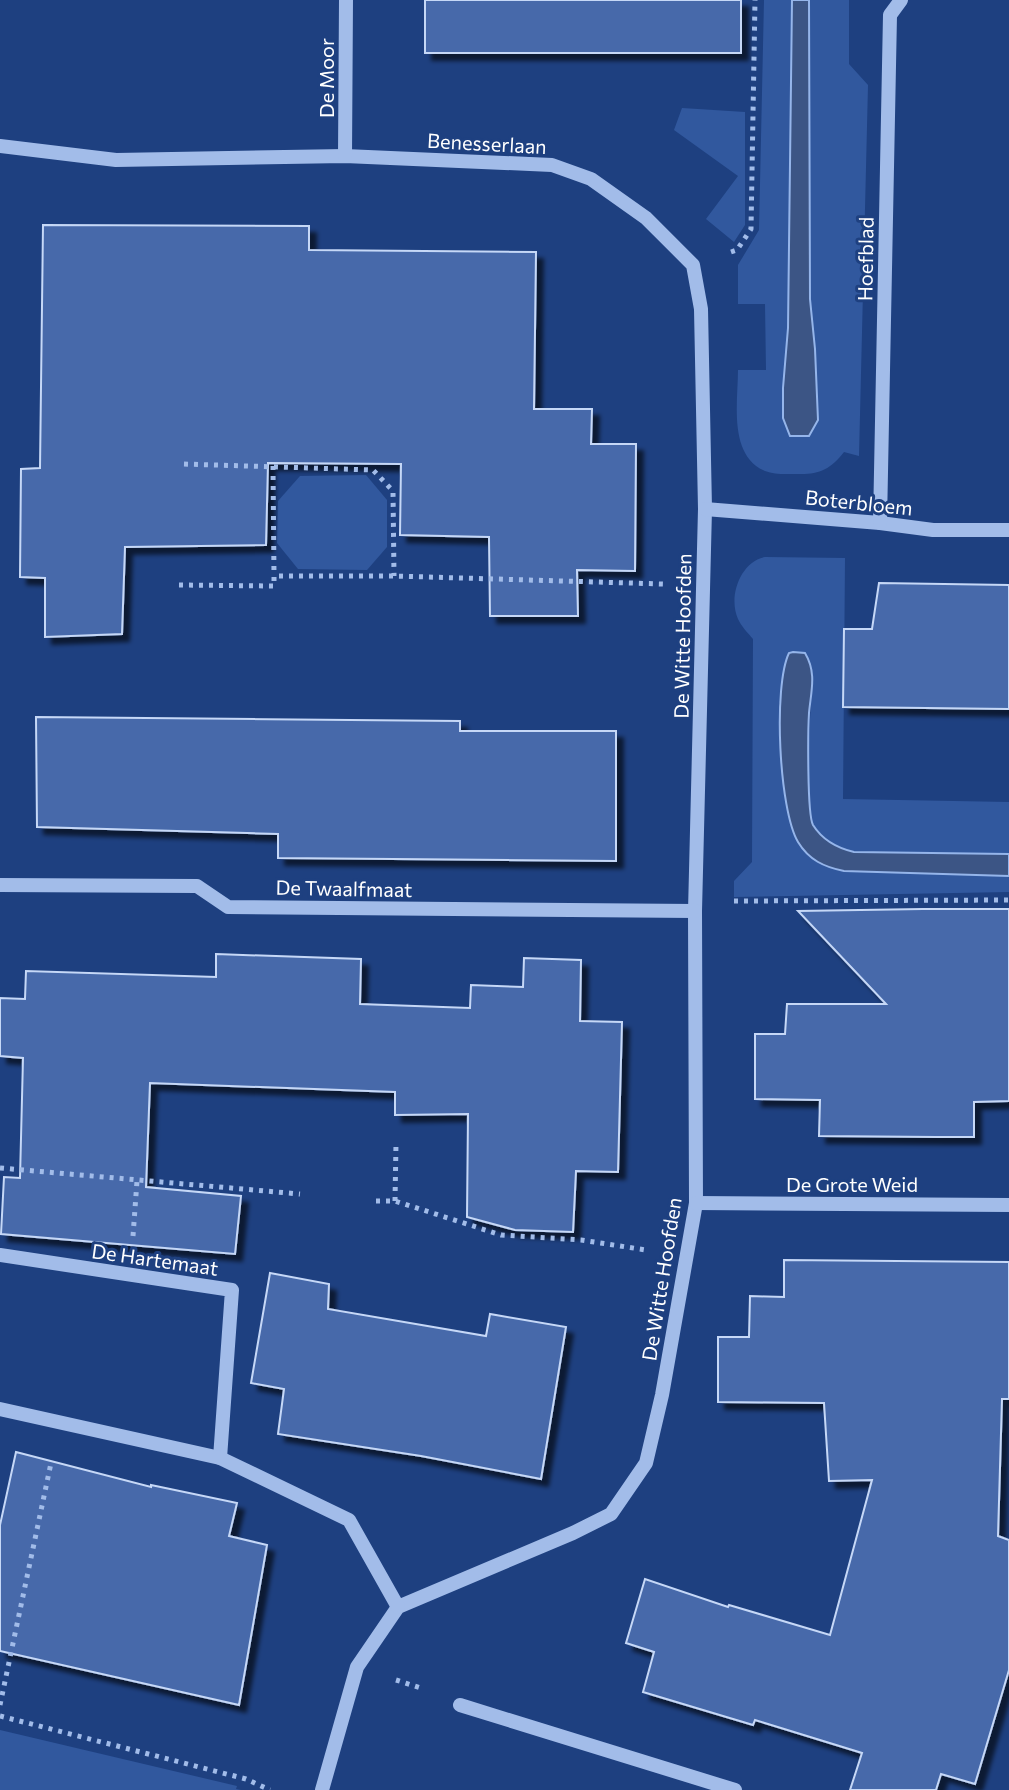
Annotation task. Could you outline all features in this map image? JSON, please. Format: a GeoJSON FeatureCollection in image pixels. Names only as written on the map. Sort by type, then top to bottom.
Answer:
{"type":"FeatureCollection","features":[{"type":"Feature","properties":{"kind":"street","name":"De Moor"},"geometry":{"type":"LineString","coordinates":[[345,156],[346,0]]}},
{"type":"Feature","properties":{"kind":"street","name":"Hoefblad"},"geometry":{"type":"LineString","coordinates":[[880,523],[890,15],[901,0]]}},
{"type":"Feature","properties":{"kind":"street","name":"Benesserlaan"},"geometry":{"type":"LineString","coordinates":[[0,146],[116,160],[345,156],[552,165],[591,179],[646,218],[693,265]]}},
{"type":"Feature","properties":{"kind":"street"},"geometry":{"type":"LineString","coordinates":[[693,265],[701,309],[705,509]]}},
{"type":"Feature","properties":{"kind":"street","name":"Boterbloem"},"geometry":{"type":"LineString","coordinates":[[705,509],[933,530],[1009,530]]}},
{"type":"Feature","properties":{"kind":"street","name":"De Witte Hoofden"},"geometry":{"type":"LineString","coordinates":[[398,1607],[611,1514],[646,1463],[696,1203],[695,911],[705,509]]}},
{"type":"Feature","properties":{"kind":"street","name":"De Twaalfmaat"},"geometry":{"type":"LineString","coordinates":[[0,885],[197,886],[228,907],[695,911]]}},
{"type":"Feature","properties":{"kind":"street","name":"De Grote Weid"},"geometry":{"type":"LineString","coordinates":[[696,1203],[1009,1205]]}},
{"type":"Feature","properties":{"kind":"street","name":"De Hartemaat"},"geometry":{"type":"LineString","coordinates":[[0,1255],[232,1290],[220,1458]]}},
{"type":"Feature","properties":{"kind":"street"},"geometry":{"type":"LineString","coordinates":[[0,1409],[220,1458],[349,1520],[398,1607],[357,1667],[322,1790]]}},
{"type":"Feature","properties":{"kind":"street"},"geometry":{"type":"LineString","coordinates":[[460,1705],[735,1790]]}},
{"type":"Feature","properties":{"kind":"path"},"geometry":{"type":"LineString","coordinates":[[693,265],[737,250],[751,229],[755,0]]}},
{"type":"Feature","properties":{"kind":"path"},"geometry":{"type":"LineString","coordinates":[[184,464],[373,470],[393,491],[394,576]]}},
{"type":"Feature","properties":{"kind":"path"},"geometry":{"type":"LineString","coordinates":[[179,585],[274,586],[273,466]]}},
{"type":"Feature","properties":{"kind":"path"},"geometry":{"type":"LineString","coordinates":[[274,576],[704,584]]}},
{"type":"Feature","properties":{"kind":"path"},"geometry":{"type":"LineString","coordinates":[[695,911],[734,901],[1009,900]]}},
{"type":"Feature","properties":{"kind":"path"},"geometry":{"type":"LineString","coordinates":[[395,1201],[396,1143]]}},
{"type":"Feature","properties":{"kind":"path"},"geometry":{"type":"LineString","coordinates":[[0,1168],[300,1194]]}},
{"type":"Feature","properties":{"kind":"path"},"geometry":{"type":"LineString","coordinates":[[131,1277],[137,1181]]}},
{"type":"Feature","properties":{"kind":"path"},"geometry":{"type":"LineString","coordinates":[[376,1201],[395,1201],[501,1235],[581,1240],[686,1256]]}},
{"type":"Feature","properties":{"kind":"path"},"geometry":{"type":"LineString","coordinates":[[0,1705],[60,1421]]}},
{"type":"Feature","properties":{"kind":"path"},"geometry":{"type":"LineString","coordinates":[[357,1667],[442,1694],[460,1705]]}},
{"type":"Feature","properties":{"kind":"path"},"geometry":{"type":"LineString","coordinates":[[0,1716],[246,1779],[270,1790]]}},
{"type":"Feature","properties":{"kind":"shaded area"},"geometry":{"type":"Polygon","coordinates":[[[764,0],[792,0],[788,328],[783,418],[815,349],[810,299],[809,0],[849,0],[849,64],[868,85],[859,456],[844,452],[828,467],[811,474],[765,471],[745,453],[738,426],[738,370],[766,370],[765,304],[738,304],[738,265],[759,230],[764,0]]]}},
{"type":"Feature","properties":{"kind":"shaded area"},"geometry":{"type":"Polygon","coordinates":[[[792,0],[809,0],[810,299],[818,420],[809,436],[790,436],[783,418],[788,328],[792,0]]]}},
{"type":"Feature","properties":{"kind":"shaded area"},"geometry":{"type":"Polygon","coordinates":[[[682,108],[745,112],[745,225],[734,242],[706,219],[738,176],[674,130],[682,108]]]}},
{"type":"Feature","properties":{"kind":"shaded area"},"geometry":{"type":"Polygon","coordinates":[[[366,475],[387,500],[387,547],[367,570],[298,569],[277,543],[278,501],[300,476],[366,475]]]}},
{"type":"Feature","properties":{"kind":"shaded area"},"geometry":{"type":"Polygon","coordinates":[[[765,557],[845,558],[843,799],[1009,802],[1009,854],[854,852],[826,840],[813,825],[810,815],[809,734],[813,683],[779,703],[790,822],[843,871],[1009,876],[1009,892],[734,897],[734,881],[752,862],[753,639],[738,619],[734,601],[743,573],[756,560],[765,557]]]}},
{"type":"Feature","properties":{"kind":"shaded area"},"geometry":{"type":"Polygon","coordinates":[[[789,653],[805,653],[811,668],[808,736],[810,805],[813,825],[821,835],[836,846],[854,852],[1009,854],[1009,876],[844,871],[824,865],[807,854],[798,842],[786,804],[780,748],[784,669],[789,653]]]}},
{"type":"Feature","properties":{"kind":"shaded area"},"geometry":{"type":"Polygon","coordinates":[[[0,1730],[237,1786],[236,1789],[241,1790],[0,1790],[0,1730]]]}},
{"type":"Feature","properties":{"kind":"building"},"geometry":{"type":"Polygon","coordinates":[[[425,0],[741,0],[741,53],[425,53],[425,0]]]}},
{"type":"Feature","properties":{"kind":"building"},"geometry":{"type":"Polygon","coordinates":[[[43,225],[309,226],[309,250],[536,252],[534,409],[592,409],[591,444],[636,444],[635,571],[577,570],[578,616],[490,616],[489,537],[400,535],[401,464],[268,463],[266,545],[125,547],[122,634],[45,637],[45,578],[20,577],[21,469],[40,468],[43,225]]]}},
{"type":"Feature","properties":{"kind":"building"},"geometry":{"type":"Polygon","coordinates":[[[879,583],[1009,585],[1009,709],[843,707],[844,629],[872,629],[879,583]]]}},
{"type":"Feature","properties":{"kind":"building"},"geometry":{"type":"Polygon","coordinates":[[[36,717],[460,721],[460,731],[616,731],[616,861],[278,858],[278,834],[37,827],[36,717]]]}},
{"type":"Feature","properties":{"kind":"building"},"geometry":{"type":"Polygon","coordinates":[[[1009,909],[1009,1101],[974,1102],[974,1137],[937,1137],[819,1136],[820,1100],[755,1099],[755,1034],[785,1034],[787,1004],[886,1004],[798,911],[1009,909]]]}},
{"type":"Feature","properties":{"kind":"building"},"geometry":{"type":"Polygon","coordinates":[[[216,954],[361,959],[360,1004],[470,1008],[471,985],[523,987],[524,958],[581,960],[580,1021],[622,1022],[618,1172],[576,1171],[573,1232],[515,1230],[467,1217],[468,1114],[395,1115],[395,1092],[150,1083],[146,1187],[241,1196],[235,1254],[1,1234],[4,1177],[20,1178],[23,1058],[0,1056],[0,998],[25,999],[26,971],[216,977],[216,954]]]}},
{"type":"Feature","properties":{"kind":"building"},"geometry":{"type":"Polygon","coordinates":[[[784,1260],[1009,1262],[1009,1399],[1002,1399],[998,1536],[1009,1540],[1009,1670],[975,1784],[941,1774],[936,1790],[850,1790],[862,1753],[755,1720],[753,1725],[643,1692],[654,1652],[626,1643],[645,1579],[728,1607],[830,1635],[872,1480],[829,1481],[824,1403],[718,1402],[718,1337],[749,1337],[750,1296],[784,1297],[784,1260]]]}},
{"type":"Feature","properties":{"kind":"building"},"geometry":{"type":"Polygon","coordinates":[[[270,1273],[329,1284],[328,1309],[486,1336],[490,1314],[566,1327],[541,1479],[421,1456],[278,1434],[284,1389],[251,1383],[270,1273]]]}},
{"type":"Feature","properties":{"kind":"building"},"geometry":{"type":"Polygon","coordinates":[[[16,1452],[151,1487],[237,1503],[229,1536],[267,1545],[239,1705],[0,1651],[0,1525],[16,1452]]]}}]}
